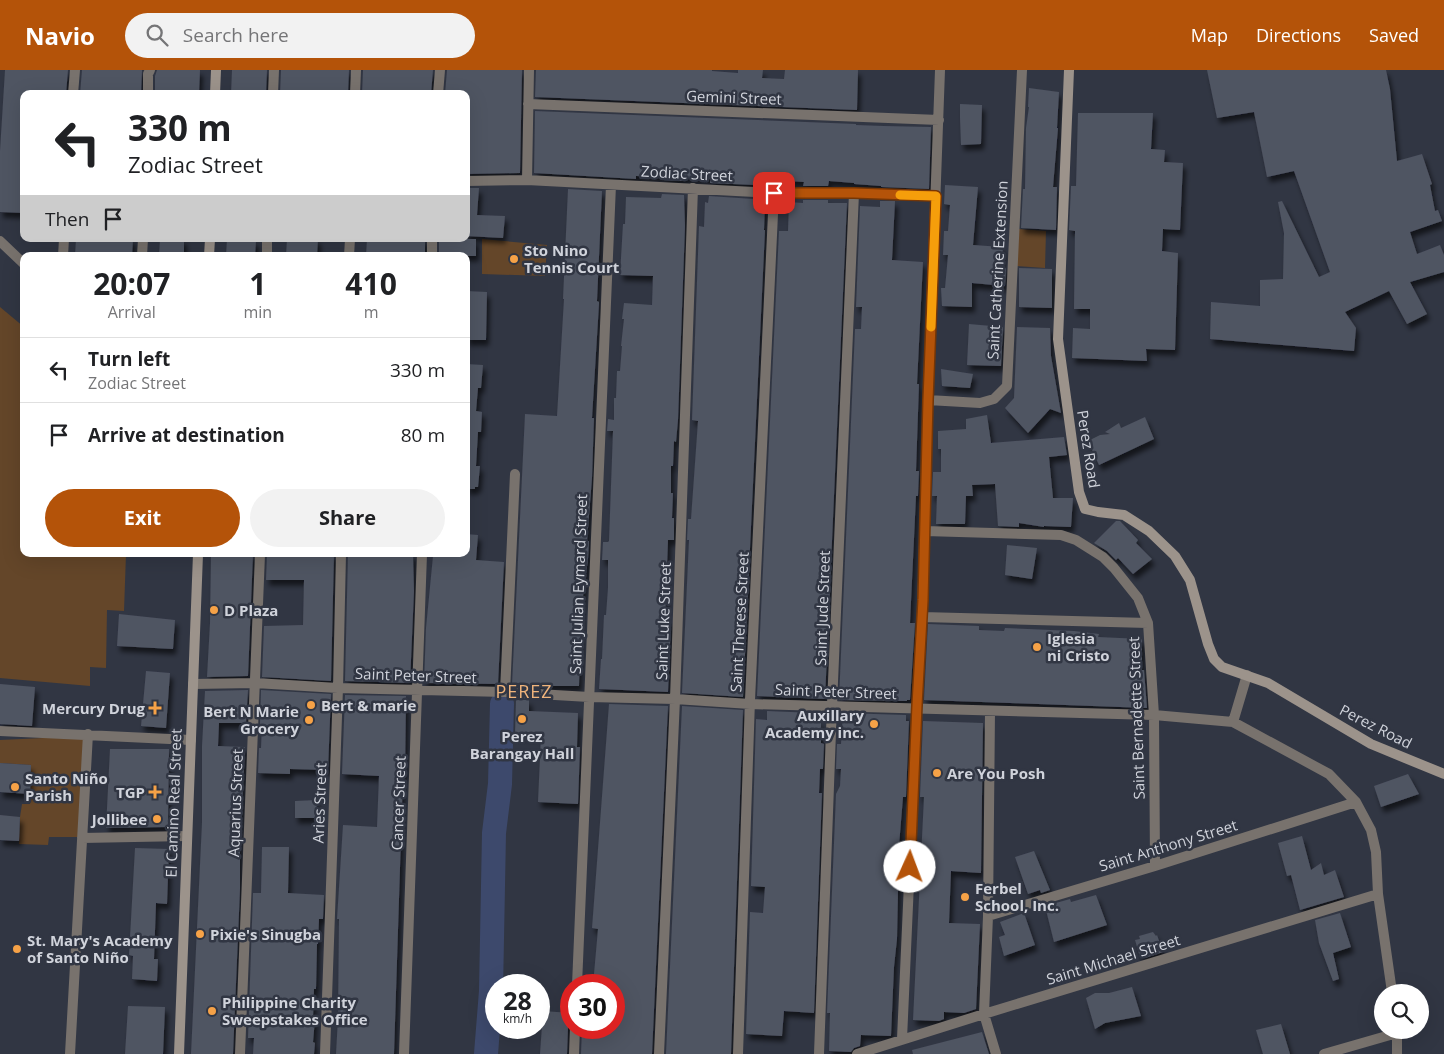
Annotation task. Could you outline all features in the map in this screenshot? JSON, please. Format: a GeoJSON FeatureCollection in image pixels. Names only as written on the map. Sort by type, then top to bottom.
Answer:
{"type":"FeatureCollection","features":[{"type":"Feature","properties":{"kind":"street"},"geometry":{"type":"LineString","coordinates":[[74,90],[75,70]]}},
{"type":"Feature","properties":{"kind":"street"},"geometry":{"type":"LineString","coordinates":[[148,90],[148,74],[150,70]]}},
{"type":"Feature","properties":{"kind":"street"},"geometry":{"type":"LineString","coordinates":[[215,90],[216,70]]}},
{"type":"Feature","properties":{"kind":"street"},"geometry":{"type":"LineString","coordinates":[[273,90],[274,70]]}},
{"type":"Feature","properties":{"kind":"street"},"geometry":{"type":"LineString","coordinates":[[355,90],[356,70]]}},
{"type":"Feature","properties":{"kind":"street"},"geometry":{"type":"LineString","coordinates":[[438,90],[440,70]]}},
{"type":"Feature","properties":{"kind":"street"},"geometry":{"type":"LineString","coordinates":[[526,180],[529,70]]}},
{"type":"Feature","properties":{"kind":"street"},"geometry":{"type":"LineString","coordinates":[[902,1039],[916,709],[922,617],[940,70]]}},
{"type":"Feature","properties":{"kind":"street","name":"Saint Catherine Extension"},"geometry":{"type":"LineString","coordinates":[[928,400],[980,403],[994,399],[1007,386],[1022,70]]}},
{"type":"Feature","properties":{"kind":"street","name":"Perez Road"},"geometry":{"type":"LineString","coordinates":[[1069,70],[1058,340],[1079,492],[1085,509],[1124,515],[1149,531],[1175,556],[1190,580],[1208,644],[1214,659],[1222,667],[1268,683],[1371,744],[1444,774]]}},
{"type":"Feature","properties":{"kind":"street","name":"Gemini Street"},"geometry":{"type":"LineString","coordinates":[[528,104],[939,120]]}},
{"type":"Feature","properties":{"kind":"street","name":"Zodiac Street"},"geometry":{"type":"LineString","coordinates":[[470,182],[526,180],[774,193],[936,196]]}},
{"type":"Feature","properties":{"kind":"street","name":"Saint Julian Eymard Street"},"geometry":{"type":"LineString","coordinates":[[577,974],[611,185]]}},
{"type":"Feature","properties":{"kind":"street","name":"Saint Luke Street"},"geometry":{"type":"LineString","coordinates":[[659,1054],[675,699],[693,188]]}},
{"type":"Feature","properties":{"kind":"street","name":"Saint Therese Street"},"geometry":{"type":"LineString","coordinates":[[738,1054],[750,704],[774,193]]}},
{"type":"Feature","properties":{"kind":"street","name":"Saint Jude Street"},"geometry":{"type":"LineString","coordinates":[[819,1054],[854,193]]}},
{"type":"Feature","properties":{"kind":"street"},"geometry":{"type":"LineString","coordinates":[[0,241],[20,260]]}},
{"type":"Feature","properties":{"kind":"street"},"geometry":{"type":"LineString","coordinates":[[505,692],[515,474]]}},
{"type":"Feature","properties":{"kind":"street","name":"Saint Bernadette Street"},"geometry":{"type":"LineString","coordinates":[[925,531],[1061,535],[1076,540],[1103,557],[1138,598],[1148,623],[1154,715],[1155,866]]}},
{"type":"Feature","properties":{"kind":"street","name":"El Camino Real Street"},"geometry":{"type":"LineString","coordinates":[[179,1054],[198,557]]}},
{"type":"Feature","properties":{"kind":"street","name":"Aquarius Street"},"geometry":{"type":"LineString","coordinates":[[240,1054],[260,557]]}},
{"type":"Feature","properties":{"kind":"street","name":"Aries Street"},"geometry":{"type":"LineString","coordinates":[[324,1054],[338,688],[341,557]]}},
{"type":"Feature","properties":{"kind":"street","name":"Cancer Street"},"geometry":{"type":"LineString","coordinates":[[404,1054],[422,557]]}},
{"type":"Feature","properties":{"kind":"street"},"geometry":{"type":"LineString","coordinates":[[922,617],[1148,623]]}},
{"type":"Feature","properties":{"kind":"street"},"geometry":{"type":"LineString","coordinates":[[1232,722],[1247,675]]}},
{"type":"Feature","properties":{"kind":"street","name":"Saint Peter Street"},"geometry":{"type":"LineString","coordinates":[[193,684],[255,683],[338,688],[675,699],[750,704],[1154,715],[1232,722],[1329,774],[1356,802],[1371,830],[1376,852],[1378,894],[1391,984]]}},
{"type":"Feature","properties":{"kind":"street"},"geometry":{"type":"LineString","coordinates":[[990,711],[988,916],[984,1014],[996,1054]]}},
{"type":"Feature","properties":{"kind":"street"},"geometry":{"type":"LineString","coordinates":[[0,731],[191,740]]}},
{"type":"Feature","properties":{"kind":"street"},"geometry":{"type":"LineString","coordinates":[[70,1054],[88,734]]}},
{"type":"Feature","properties":{"kind":"street","name":"Saint Anthony Street"},"geometry":{"type":"LineString","coordinates":[[988,916],[1155,866],[1356,802]]}},
{"type":"Feature","properties":{"kind":"street"},"geometry":{"type":"LineString","coordinates":[[82,838],[187,836]]}},
{"type":"Feature","properties":{"kind":"street","name":"Saint Michael Street"},"geometry":{"type":"LineString","coordinates":[[857,1054],[1378,894]]}},
{"type":"Feature","properties":{"kind":"street"},"geometry":{"type":"LineString","coordinates":[[1324,1054],[1374,1038]]}},
{"type":"Feature","properties":{"kind":"street"},"geometry":{"type":"LineString","coordinates":[[574,1054],[575,1039]]}},
{"type":"Feature","properties":{"kind":"street"},"geometry":{"type":"LineString","coordinates":[[1397,1039],[1397,1054]]}},
{"type":"Feature","properties":{"kind":"shaded area"},"geometry":{"type":"Polygon","coordinates":[[[1018,229],[1046,231],[1045,268],[1016,266],[1018,229]]]}},
{"type":"Feature","properties":{"kind":"shaded area","name":"Sto Nino Tennis Court"},"geometry":{"type":"Polygon","coordinates":[[[482,239],[547,245],[545,276],[482,274],[482,239]]]}},
{"type":"Feature","properties":{"kind":"shaded area"},"geometry":{"type":"Polygon","coordinates":[[[0,307],[20,324],[20,557],[126,557],[124,611],[107,610],[106,668],[90,667],[90,686],[0,678],[0,307]]]}},
{"type":"Feature","properties":{"kind":"shaded area"},"geometry":{"type":"Polygon","coordinates":[[[87,736],[82,837],[49,837],[48,845],[19,844],[22,804],[30,804],[31,765],[0,763],[0,740],[87,736]]]}},
{"type":"Feature","properties":{"kind":"building"},"geometry":{"type":"Polygon","coordinates":[[[5,70],[68,70],[66,90],[20,90],[20,213],[0,212],[0,151],[5,70]]]}},
{"type":"Feature","properties":{"kind":"building"},"geometry":{"type":"Polygon","coordinates":[[[82,70],[142,70],[141,90],[80,90],[82,70]]]}},
{"type":"Feature","properties":{"kind":"building"},"geometry":{"type":"Polygon","coordinates":[[[157,70],[200,70],[199,90],[155,90],[157,70]]]}},
{"type":"Feature","properties":{"kind":"building"},"geometry":{"type":"Polygon","coordinates":[[[232,70],[267,70],[266,90],[231,90],[232,70]]]}},
{"type":"Feature","properties":{"kind":"building"},"geometry":{"type":"Polygon","coordinates":[[[281,70],[349,70],[348,90],[280,90],[281,70]]]}},
{"type":"Feature","properties":{"kind":"building"},"geometry":{"type":"Polygon","coordinates":[[[363,70],[433,70],[431,90],[362,90],[363,70]]]}},
{"type":"Feature","properties":{"kind":"building"},"geometry":{"type":"Polygon","coordinates":[[[447,70],[522,70],[520,173],[470,174],[470,90],[445,90],[447,70]]]}},
{"type":"Feature","properties":{"kind":"building"},"geometry":{"type":"Polygon","coordinates":[[[536,70],[712,70],[738,73],[738,70],[763,70],[762,78],[784,79],[785,70],[858,70],[857,110],[535,97],[536,70]]]}},
{"type":"Feature","properties":{"kind":"building"},"geometry":{"type":"Polygon","coordinates":[[[1207,70],[1386,70],[1390,89],[1397,161],[1422,154],[1432,184],[1430,185],[1435,211],[1438,210],[1442,221],[1410,232],[1417,254],[1440,245],[1444,255],[1444,272],[1410,282],[1427,314],[1407,324],[1389,291],[1345,312],[1356,328],[1354,351],[1210,339],[1211,302],[1260,306],[1260,280],[1283,279],[1284,233],[1278,202],[1282,201],[1319,277],[1330,272],[1294,171],[1267,177],[1254,112],[1217,118],[1207,70]]]}},
{"type":"Feature","properties":{"kind":"building"},"geometry":{"type":"Polygon","coordinates":[[[1029,88],[1059,92],[1053,187],[1057,187],[1056,230],[1021,228],[1023,189],[1025,189],[1029,88]]]}},
{"type":"Feature","properties":{"kind":"building"},"geometry":{"type":"Polygon","coordinates":[[[960,104],[982,105],[981,144],[961,145],[960,104]]]}},
{"type":"Feature","properties":{"kind":"building"},"geometry":{"type":"Polygon","coordinates":[[[535,111],[931,127],[929,189],[881,187],[829,181],[828,186],[803,186],[804,182],[755,179],[755,185],[710,183],[710,179],[685,178],[684,181],[663,180],[663,177],[636,176],[636,179],[534,173],[535,111]]]}},
{"type":"Feature","properties":{"kind":"building"},"geometry":{"type":"Polygon","coordinates":[[[1078,113],[1153,113],[1151,149],[1165,150],[1164,162],[1183,163],[1180,230],[1163,229],[1162,251],[1178,253],[1175,350],[1146,349],[1147,361],[1072,358],[1073,328],[1090,329],[1090,309],[1074,309],[1075,231],[1069,230],[1071,186],[1076,186],[1078,113]]]}},
{"type":"Feature","properties":{"kind":"building"},"geometry":{"type":"Polygon","coordinates":[[[945,185],[978,187],[973,245],[1003,247],[1001,268],[1006,268],[1005,286],[972,283],[972,307],[942,306],[941,288],[945,288],[948,255],[943,255],[944,231],[948,231],[950,205],[944,204],[945,185]]]}},
{"type":"Feature","properties":{"kind":"building"},"geometry":{"type":"Polygon","coordinates":[[[470,188],[479,188],[477,215],[505,216],[503,238],[470,236],[470,188]]]}},
{"type":"Feature","properties":{"kind":"building"},"geometry":{"type":"Polygon","coordinates":[[[568,189],[602,191],[597,301],[599,304],[592,418],[594,418],[592,478],[587,541],[589,541],[588,559],[581,611],[579,686],[517,686],[512,685],[525,414],[557,416],[568,189]]]}},
{"type":"Feature","properties":{"kind":"building"},"geometry":{"type":"Polygon","coordinates":[[[662,194],[684,195],[685,226],[678,420],[676,442],[674,441],[673,466],[671,466],[674,540],[668,540],[665,621],[671,621],[668,692],[599,689],[604,615],[606,615],[608,588],[608,560],[602,560],[603,542],[609,541],[613,431],[607,431],[608,419],[614,420],[614,398],[616,398],[617,371],[620,371],[624,303],[652,305],[653,276],[620,275],[626,197],[661,198],[662,194]]]}},
{"type":"Feature","properties":{"kind":"building"},"geometry":{"type":"Polygon","coordinates":[[[709,196],[754,199],[754,203],[765,204],[743,697],[682,693],[689,540],[687,540],[688,519],[691,519],[698,421],[692,420],[699,226],[704,227],[705,202],[708,203],[709,196]]]}},
{"type":"Feature","properties":{"kind":"building"},"geometry":{"type":"Polygon","coordinates":[[[803,200],[828,200],[828,203],[847,203],[825,699],[757,696],[779,231],[788,231],[789,202],[803,203],[803,200]]]}},
{"type":"Feature","properties":{"kind":"building"},"geometry":{"type":"Polygon","coordinates":[[[880,201],[895,201],[892,260],[923,262],[917,384],[919,384],[916,471],[919,471],[918,496],[916,496],[910,623],[915,623],[910,700],[907,701],[839,700],[855,329],[861,329],[862,307],[856,307],[860,206],[880,207],[880,201]]]}},
{"type":"Feature","properties":{"kind":"building"},"geometry":{"type":"Polygon","coordinates":[[[470,239],[476,239],[476,256],[470,256],[470,252],[439,252],[439,242],[470,242],[470,239]]]}},
{"type":"Feature","properties":{"kind":"building"},"geometry":{"type":"Polygon","coordinates":[[[76,242],[133,242],[132,252],[75,252],[76,242]]]}},
{"type":"Feature","properties":{"kind":"building"},"geometry":{"type":"Polygon","coordinates":[[[160,242],[184,242],[184,252],[159,252],[160,242]]]}},
{"type":"Feature","properties":{"kind":"building"},"geometry":{"type":"Polygon","coordinates":[[[227,242],[256,242],[255,252],[226,252],[227,242]]]}},
{"type":"Feature","properties":{"kind":"building"},"geometry":{"type":"Polygon","coordinates":[[[287,242],[318,242],[317,252],[286,252],[287,242]]]}},
{"type":"Feature","properties":{"kind":"building"},"geometry":{"type":"Polygon","coordinates":[[[367,242],[425,242],[425,252],[366,252],[367,242]]]}},
{"type":"Feature","properties":{"kind":"building"},"geometry":{"type":"Polygon","coordinates":[[[1019,268],[1052,269],[1052,308],[1019,307],[1019,268]]]}},
{"type":"Feature","properties":{"kind":"building"},"geometry":{"type":"Polygon","coordinates":[[[470,291],[487,292],[486,340],[470,340],[470,291]]]}},
{"type":"Feature","properties":{"kind":"building"},"geometry":{"type":"Polygon","coordinates":[[[969,324],[1003,327],[1001,366],[967,365],[969,324]]]}},
{"type":"Feature","properties":{"kind":"building"},"geometry":{"type":"Polygon","coordinates":[[[1017,327],[1050,328],[1051,356],[1061,413],[1050,409],[1028,433],[1005,408],[1014,398],[1017,327]]]}},
{"type":"Feature","properties":{"kind":"building"},"geometry":{"type":"Polygon","coordinates":[[[470,364],[483,365],[476,411],[482,412],[481,432],[478,432],[476,466],[480,466],[478,487],[475,487],[475,489],[470,489],[470,364]]]}},
{"type":"Feature","properties":{"kind":"building"},"geometry":{"type":"Polygon","coordinates":[[[941,369],[973,374],[970,388],[942,386],[941,369]]]}},
{"type":"Feature","properties":{"kind":"building"},"geometry":{"type":"Polygon","coordinates":[[[987,415],[991,443],[1064,437],[1067,455],[1049,457],[1053,498],[1073,498],[1071,527],[1044,527],[1019,523],[1019,527],[998,526],[995,484],[972,485],[973,496],[966,496],[965,524],[936,524],[937,496],[932,496],[933,472],[941,472],[941,449],[938,449],[938,431],[966,429],[966,419],[987,415]]]}},
{"type":"Feature","properties":{"kind":"building"},"geometry":{"type":"Polygon","coordinates":[[[1145,417],[1154,439],[1099,465],[1088,441],[1100,435],[1110,434],[1105,432],[1119,423],[1121,428],[1145,417]]]}},
{"type":"Feature","properties":{"kind":"building"},"geometry":{"type":"Polygon","coordinates":[[[1116,521],[1120,521],[1138,540],[1136,543],[1152,559],[1133,574],[1118,558],[1116,560],[1107,551],[1094,543],[1116,521]]]}},
{"type":"Feature","properties":{"kind":"building"},"geometry":{"type":"Polygon","coordinates":[[[470,534],[478,535],[476,560],[504,562],[498,684],[424,683],[426,628],[433,557],[470,557],[470,534]]]}},
{"type":"Feature","properties":{"kind":"building"},"geometry":{"type":"Polygon","coordinates":[[[1007,545],[1037,548],[1032,579],[1005,575],[1007,545]]]}},
{"type":"Feature","properties":{"kind":"building"},"geometry":{"type":"Polygon","coordinates":[[[211,557],[253,557],[248,676],[207,677],[211,557]]]}},
{"type":"Feature","properties":{"kind":"building"},"geometry":{"type":"Polygon","coordinates":[[[267,557],[334,557],[331,681],[262,677],[264,626],[303,625],[304,580],[266,580],[267,557]]]}},
{"type":"Feature","properties":{"kind":"building"},"geometry":{"type":"Polygon","coordinates":[[[348,557],[413,557],[414,591],[410,683],[345,681],[348,557]]]}},
{"type":"Feature","properties":{"kind":"building"},"geometry":{"type":"Polygon","coordinates":[[[119,614],[175,620],[173,649],[117,646],[119,614]]]}},
{"type":"Feature","properties":{"kind":"building"},"geometry":{"type":"Polygon","coordinates":[[[928,624],[979,626],[979,630],[1004,631],[1005,628],[1074,631],[1099,634],[1098,637],[1142,639],[1142,670],[1144,670],[1147,708],[924,700],[928,624]]]}},
{"type":"Feature","properties":{"kind":"building"},"geometry":{"type":"Polygon","coordinates":[[[146,671],[170,673],[166,728],[141,726],[146,671]]]}},
{"type":"Feature","properties":{"kind":"building"},"geometry":{"type":"Polygon","coordinates":[[[0,684],[35,687],[32,726],[0,724],[0,684]]]}},
{"type":"Feature","properties":{"kind":"building"},"geometry":{"type":"Polygon","coordinates":[[[248,690],[246,723],[219,723],[218,746],[245,747],[233,1054],[191,1054],[202,823],[202,746],[205,691],[248,690]]]}},
{"type":"Feature","properties":{"kind":"building"},"geometry":{"type":"Polygon","coordinates":[[[261,690],[331,694],[328,770],[290,769],[290,774],[258,773],[262,724],[260,724],[261,690]]]}},
{"type":"Feature","properties":{"kind":"building"},"geometry":{"type":"Polygon","coordinates":[[[345,695],[406,696],[405,775],[403,775],[394,1054],[336,1054],[339,919],[337,919],[343,825],[377,827],[379,776],[342,774],[345,695]]]}},
{"type":"Feature","properties":{"kind":"building"},"geometry":{"type":"Polygon","coordinates":[[[516,700],[529,700],[529,711],[578,713],[577,747],[580,747],[578,804],[538,802],[541,735],[515,734],[516,700]]]}},
{"type":"Feature","properties":{"kind":"building"},"geometry":{"type":"Polygon","coordinates":[[[609,704],[668,706],[652,1054],[581,1054],[582,1039],[625,1039],[625,974],[594,974],[598,929],[592,928],[609,704]]]}},
{"type":"Feature","properties":{"kind":"building"},"geometry":{"type":"Polygon","coordinates":[[[682,706],[743,710],[731,1054],[666,1054],[682,706]]]}},
{"type":"Feature","properties":{"kind":"building"},"geometry":{"type":"Polygon","coordinates":[[[767,711],[814,713],[814,722],[821,722],[821,743],[824,744],[823,769],[820,769],[819,793],[822,793],[814,1013],[784,1011],[782,1036],[746,1034],[750,912],[763,913],[765,887],[751,886],[756,719],[767,720],[767,711]]]}},
{"type":"Feature","properties":{"kind":"building"},"geometry":{"type":"Polygon","coordinates":[[[843,713],[906,715],[906,721],[909,721],[906,797],[903,797],[899,846],[897,939],[891,1036],[861,1035],[860,1046],[854,1048],[851,1052],[829,1051],[830,1013],[827,1013],[836,794],[840,786],[841,769],[836,769],[837,744],[841,744],[843,713]]]}},
{"type":"Feature","properties":{"kind":"building"},"geometry":{"type":"Polygon","coordinates":[[[923,721],[983,723],[981,873],[951,871],[949,923],[980,924],[976,1009],[964,1013],[944,1012],[944,1019],[939,1021],[913,1020],[924,797],[920,797],[923,721]]]}},
{"type":"Feature","properties":{"kind":"building"},"geometry":{"type":"Polygon","coordinates":[[[110,749],[169,749],[168,827],[106,828],[110,749]]]}},
{"type":"Feature","properties":{"kind":"building","name":"Santo Niño Parish"},"geometry":{"type":"Polygon","coordinates":[[[0,763],[31,765],[30,794],[0,792],[0,763]]]}},
{"type":"Feature","properties":{"kind":"building"},"geometry":{"type":"Polygon","coordinates":[[[1408,774],[1419,794],[1381,807],[1374,786],[1408,774]]]}},
{"type":"Feature","properties":{"kind":"building"},"geometry":{"type":"Polygon","coordinates":[[[317,800],[316,818],[295,818],[295,801],[317,800]]]}},
{"type":"Feature","properties":{"kind":"building"},"geometry":{"type":"Polygon","coordinates":[[[0,815],[20,817],[19,841],[0,840],[0,815]]]}},
{"type":"Feature","properties":{"kind":"building"},"geometry":{"type":"Polygon","coordinates":[[[1302,836],[1311,870],[1321,863],[1324,875],[1335,870],[1344,897],[1300,910],[1291,875],[1287,876],[1278,843],[1302,836]]]}},
{"type":"Feature","properties":{"kind":"building"},"geometry":{"type":"Polygon","coordinates":[[[262,847],[289,847],[288,893],[324,895],[323,919],[319,919],[316,989],[314,989],[314,1054],[253,1054],[254,1038],[248,1038],[253,893],[261,893],[262,847]]]}},
{"type":"Feature","properties":{"kind":"building"},"geometry":{"type":"Polygon","coordinates":[[[135,848],[169,849],[167,904],[156,903],[154,959],[158,959],[157,981],[132,979],[133,956],[129,955],[135,848]]]}},
{"type":"Feature","properties":{"kind":"building"},"geometry":{"type":"Polygon","coordinates":[[[1034,851],[1050,890],[1041,893],[1040,890],[1028,894],[1015,857],[1034,851]]]}},
{"type":"Feature","properties":{"kind":"building"},"geometry":{"type":"Polygon","coordinates":[[[1096,895],[1107,925],[1054,942],[1045,906],[1070,899],[1071,902],[1096,895]]]}},
{"type":"Feature","properties":{"kind":"building"},"geometry":{"type":"Polygon","coordinates":[[[1024,913],[1035,945],[1004,956],[999,937],[1005,935],[1000,922],[1024,913]]]}},
{"type":"Feature","properties":{"kind":"building"},"geometry":{"type":"Polygon","coordinates":[[[1340,913],[1351,947],[1333,953],[1339,979],[1333,981],[1319,943],[1315,920],[1340,913]]]}},
{"type":"Feature","properties":{"kind":"building"},"geometry":{"type":"Polygon","coordinates":[[[1153,932],[1157,935],[1163,952],[1145,958],[1143,956],[1140,957],[1135,940],[1140,939],[1139,936],[1153,932]]]}},
{"type":"Feature","properties":{"kind":"building"},"geometry":{"type":"Polygon","coordinates":[[[1132,987],[1141,1016],[1105,1023],[1095,1029],[1086,998],[1095,993],[1109,993],[1132,987]]]}},
{"type":"Feature","properties":{"kind":"building"},"geometry":{"type":"Polygon","coordinates":[[[128,1006],[165,1007],[163,1054],[125,1054],[128,1006]]]}},
{"type":"Feature","properties":{"kind":"building"},"geometry":{"type":"Polygon","coordinates":[[[550,1012],[560,1012],[560,1039],[568,1039],[567,1054],[540,1054],[541,1039],[550,1039],[550,1012]]]}},
{"type":"Feature","properties":{"kind":"building"},"geometry":{"type":"Polygon","coordinates":[[[1281,1024],[1290,1054],[1263,1054],[1256,1030],[1281,1024]]]}},
{"type":"Feature","properties":{"kind":"building"},"geometry":{"type":"Polygon","coordinates":[[[982,1032],[989,1054],[913,1054],[912,1050],[982,1032]]]}},
{"type":"Feature","properties":{"kind":"waterway"},"geometry":{"type":"LineString","coordinates":[[486,1054],[491,991],[494,833],[500,784],[502,704]]}},
{"type":"Feature","properties":{"kind":"slow traffic"},"geometry":{"type":"LineString","coordinates":[[900,195],[936,196],[931,327]]}},
{"type":"Feature","properties":{"kind":"place","name":"Sto Nino Tennis Court"},"geometry":{"type":"Point","coordinates":[514,259]}},
{"type":"Feature","properties":{"kind":"place","name":"D Plaza"},"geometry":{"type":"Point","coordinates":[214,610]}},
{"type":"Feature","properties":{"kind":"place","name":"Iglesia ni Cristo"},"geometry":{"type":"Point","coordinates":[1037,647]}},
{"type":"Feature","properties":{"kind":"place","name":"Bert & marie"},"geometry":{"type":"Point","coordinates":[311,705]}},
{"type":"Feature","properties":{"kind":"place","name":"Mercury Drug"},"geometry":{"type":"Point","coordinates":[155,708]}},
{"type":"Feature","properties":{"kind":"place","name":"Perez Barangay Hall"},"geometry":{"type":"Point","coordinates":[522,719]}},
{"type":"Feature","properties":{"kind":"place","name":"Bert N Marie Grocery"},"geometry":{"type":"Point","coordinates":[309,720]}},
{"type":"Feature","properties":{"kind":"place","name":"Auxillary Academy inc."},"geometry":{"type":"Point","coordinates":[874,724]}},
{"type":"Feature","properties":{"kind":"place","name":"Are You Posh"},"geometry":{"type":"Point","coordinates":[937,773]}},
{"type":"Feature","properties":{"kind":"place","name":"Santo Niño Parish"},"geometry":{"type":"Point","coordinates":[15,787]}},
{"type":"Feature","properties":{"kind":"place","name":"TGP"},"geometry":{"type":"Point","coordinates":[155,792]}},
{"type":"Feature","properties":{"kind":"place","name":"Jollibee"},"geometry":{"type":"Point","coordinates":[157,819]}},
{"type":"Feature","properties":{"kind":"place","name":"Ferbel School, Inc."},"geometry":{"type":"Point","coordinates":[965,897]}},
{"type":"Feature","properties":{"kind":"place","name":"Pixie's Sinugba"},"geometry":{"type":"Point","coordinates":[200,934]}},
{"type":"Feature","properties":{"kind":"place","name":"St. Mary's Academy of Santo Niño"},"geometry":{"type":"Point","coordinates":[17,949]}},
{"type":"Feature","properties":{"kind":"place","name":"Philippine Charity Sweepstakes Office"},"geometry":{"type":"Point","coordinates":[212,1011]}},
{"type":"Feature","properties":{"kind":"district","name":"PEREZ"},"geometry":{"type":"Point","coordinates":[524,691]}},
{"type":"Feature","properties":{"kind":"route"},"geometry":{"type":"LineString","coordinates":[[774,193],[936,196],[923,600],[910,867]]}}]}
